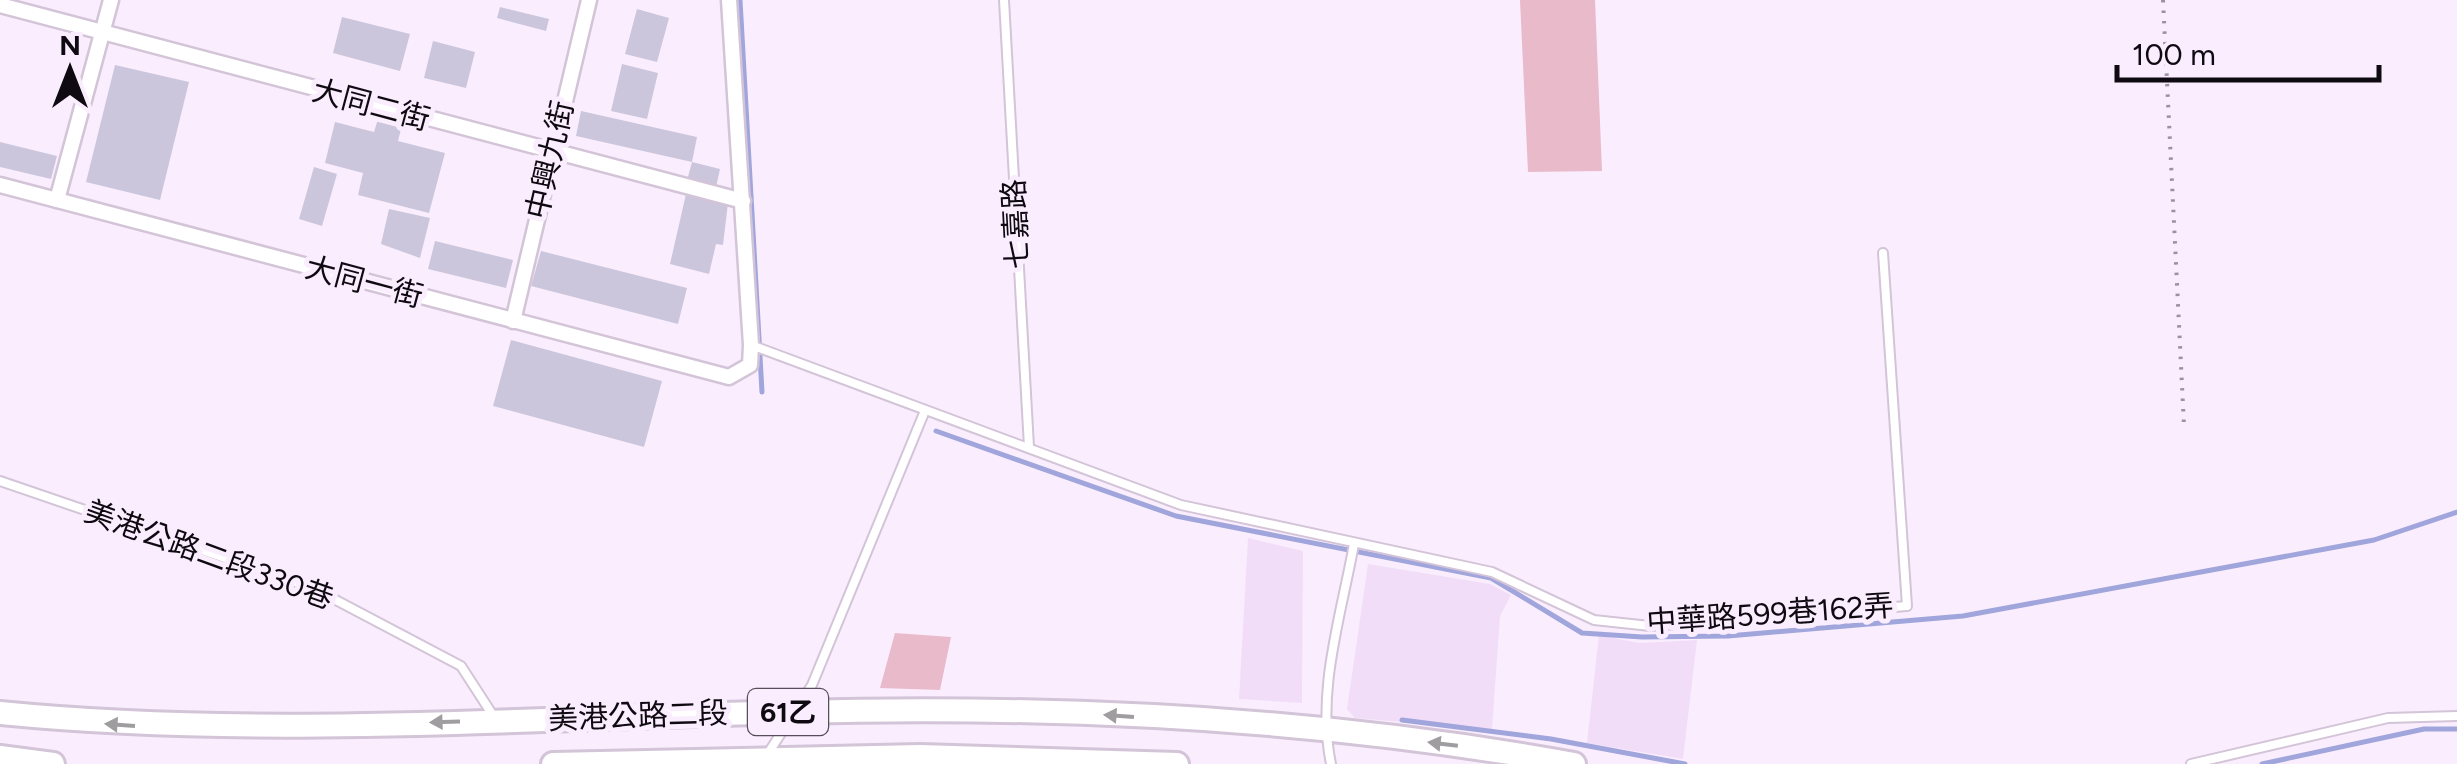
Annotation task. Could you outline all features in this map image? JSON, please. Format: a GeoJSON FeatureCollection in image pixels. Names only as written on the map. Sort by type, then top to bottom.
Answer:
{"type":"FeatureCollection","features":[{"type":"Feature","properties":{"kind":"main road","name":"美港公路二段"},"geometry":{"type":"LineString","coordinates":[[0,714],[130,726],[271,728],[794,712],[1090,714],[1324,728],[1574,764]]}},
{"type":"Feature","properties":{"kind":"main road"},"geometry":{"type":"LineString","coordinates":[[0,757],[53,764]]}},
{"type":"Feature","properties":{"kind":"main road","name":"美港公路二段"},"geometry":{"type":"LineString","coordinates":[[553,764],[1051,758],[1177,764]]}},
{"type":"Feature","properties":{"kind":"street"},"geometry":{"type":"LineString","coordinates":[[57,200],[112,0]]}},
{"type":"Feature","properties":{"kind":"street","name":"中興九街"},"geometry":{"type":"LineString","coordinates":[[512,321],[589,0]]}},
{"type":"Feature","properties":{"kind":"street"},"geometry":{"type":"LineString","coordinates":[[729,0],[752,345]]}},
{"type":"Feature","properties":{"kind":"street","name":"大同二街"},"geometry":{"type":"LineString","coordinates":[[0,5],[550,154],[742,201]]}},
{"type":"Feature","properties":{"kind":"street","name":"大同一街"},"geometry":{"type":"LineString","coordinates":[[0,184],[729,377],[750,365],[752,345]]}},
{"type":"Feature","properties":{"kind":"lane","name":"七嘉路"},"geometry":{"type":"LineString","coordinates":[[1004,0],[1029,447]]}},
{"type":"Feature","properties":{"kind":"lane","name":"中華路599巷162弄"},"geometry":{"type":"LineString","coordinates":[[1354,544],[1492,572],[1594,620],[1650,626],[1907,606],[1883,253]]}},
{"type":"Feature","properties":{"kind":"lane"},"geometry":{"type":"LineString","coordinates":[[752,345],[924,413],[1029,447],[1181,505],[1354,544],[1324,728],[1331,764]]}},
{"type":"Feature","properties":{"kind":"lane"},"geometry":{"type":"LineString","coordinates":[[765,760],[812,685],[924,413]]}},
{"type":"Feature","properties":{"kind":"lane","name":"美港公路二段330巷"},"geometry":{"type":"LineString","coordinates":[[0,481],[313,588],[460,666],[496,721]]}},
{"type":"Feature","properties":{"kind":"lane"},"geometry":{"type":"LineString","coordinates":[[2191,764],[2388,718],[2457,716]]}},
{"type":"Feature","properties":{"kind":"path"},"geometry":{"type":"LineString","coordinates":[[2163,0],[2184,426]]}},
{"type":"Feature","properties":{"kind":"shaded area"},"geometry":{"type":"Polygon","coordinates":[[[1520,0],[1595,0],[1602,171],[1528,172],[1520,0]]]}},
{"type":"Feature","properties":{"kind":"shaded area"},"geometry":{"type":"Polygon","coordinates":[[[1248,538],[1303,551],[1302,703],[1239,699],[1248,538]]]}},
{"type":"Feature","properties":{"kind":"shaded area"},"geometry":{"type":"Polygon","coordinates":[[[1368,564],[1490,584],[1511,595],[1500,616],[1492,730],[1355,718],[1347,709],[1368,564]]]}},
{"type":"Feature","properties":{"kind":"shaded area"},"geometry":{"type":"Polygon","coordinates":[[[895,633],[951,637],[940,690],[880,688],[895,633]]]}},
{"type":"Feature","properties":{"kind":"shaded area"},"geometry":{"type":"Polygon","coordinates":[[[1599,635],[1639,643],[1697,640],[1683,759],[1587,743],[1599,635]]]}},
{"type":"Feature","properties":{"kind":"building"},"geometry":{"type":"Polygon","coordinates":[[[500,7],[549,19],[546,31],[497,18],[500,7]]]}},
{"type":"Feature","properties":{"kind":"building"},"geometry":{"type":"Polygon","coordinates":[[[637,9],[669,18],[657,62],[625,54],[637,9]]]}},
{"type":"Feature","properties":{"kind":"building"},"geometry":{"type":"Polygon","coordinates":[[[342,17],[410,34],[400,71],[333,53],[342,17]]]}},
{"type":"Feature","properties":{"kind":"building"},"geometry":{"type":"Polygon","coordinates":[[[433,41],[475,52],[466,88],[424,78],[433,41]]]}},
{"type":"Feature","properties":{"kind":"building"},"geometry":{"type":"Polygon","coordinates":[[[622,64],[658,73],[647,119],[611,111],[622,64]]]}},
{"type":"Feature","properties":{"kind":"building"},"geometry":{"type":"Polygon","coordinates":[[[115,65],[189,82],[160,200],[86,182],[115,65]]]}},
{"type":"Feature","properties":{"kind":"building"},"geometry":{"type":"Polygon","coordinates":[[[581,111],[697,137],[692,162],[576,136],[581,111]]]}},
{"type":"Feature","properties":{"kind":"building"},"geometry":{"type":"Polygon","coordinates":[[[378,119],[402,125],[398,141],[445,153],[429,213],[358,195],[363,173],[325,163],[335,122],[374,132],[378,119]]]}},
{"type":"Feature","properties":{"kind":"building"},"geometry":{"type":"Polygon","coordinates":[[[0,142],[57,156],[51,179],[0,167],[0,142]]]}},
{"type":"Feature","properties":{"kind":"building"},"geometry":{"type":"Polygon","coordinates":[[[692,162],[720,169],[715,192],[686,184],[692,162]]]}},
{"type":"Feature","properties":{"kind":"building"},"geometry":{"type":"Polygon","coordinates":[[[314,167],[337,174],[322,226],[299,219],[314,167]]]}},
{"type":"Feature","properties":{"kind":"building"},"geometry":{"type":"Polygon","coordinates":[[[686,194],[728,203],[723,245],[716,244],[709,274],[670,264],[686,194]]]}},
{"type":"Feature","properties":{"kind":"building"},"geometry":{"type":"Polygon","coordinates":[[[389,209],[430,218],[420,258],[381,244],[389,209]]]}},
{"type":"Feature","properties":{"kind":"building"},"geometry":{"type":"Polygon","coordinates":[[[435,241],[513,260],[506,288],[428,269],[435,241]]]}},
{"type":"Feature","properties":{"kind":"building"},"geometry":{"type":"Polygon","coordinates":[[[541,251],[687,288],[678,324],[531,286],[541,251]]]}},
{"type":"Feature","properties":{"kind":"building"},"geometry":{"type":"Polygon","coordinates":[[[511,340],[662,381],[644,447],[493,406],[511,340]]]}},
{"type":"Feature","properties":{"kind":"waterway"},"geometry":{"type":"LineString","coordinates":[[740,0],[762,392]]}},
{"type":"Feature","properties":{"kind":"waterway"},"geometry":{"type":"LineString","coordinates":[[936,431],[1176,516],[1491,578],[1582,633],[1642,637],[1728,636],[1963,616],[2374,540],[2457,512]]}},
{"type":"Feature","properties":{"kind":"waterway"},"geometry":{"type":"LineString","coordinates":[[1402,720],[1551,739],[1685,764]]}},
{"type":"Feature","properties":{"kind":"waterway"},"geometry":{"type":"LineString","coordinates":[[2262,764],[2424,729],[2457,729]]}}]}
